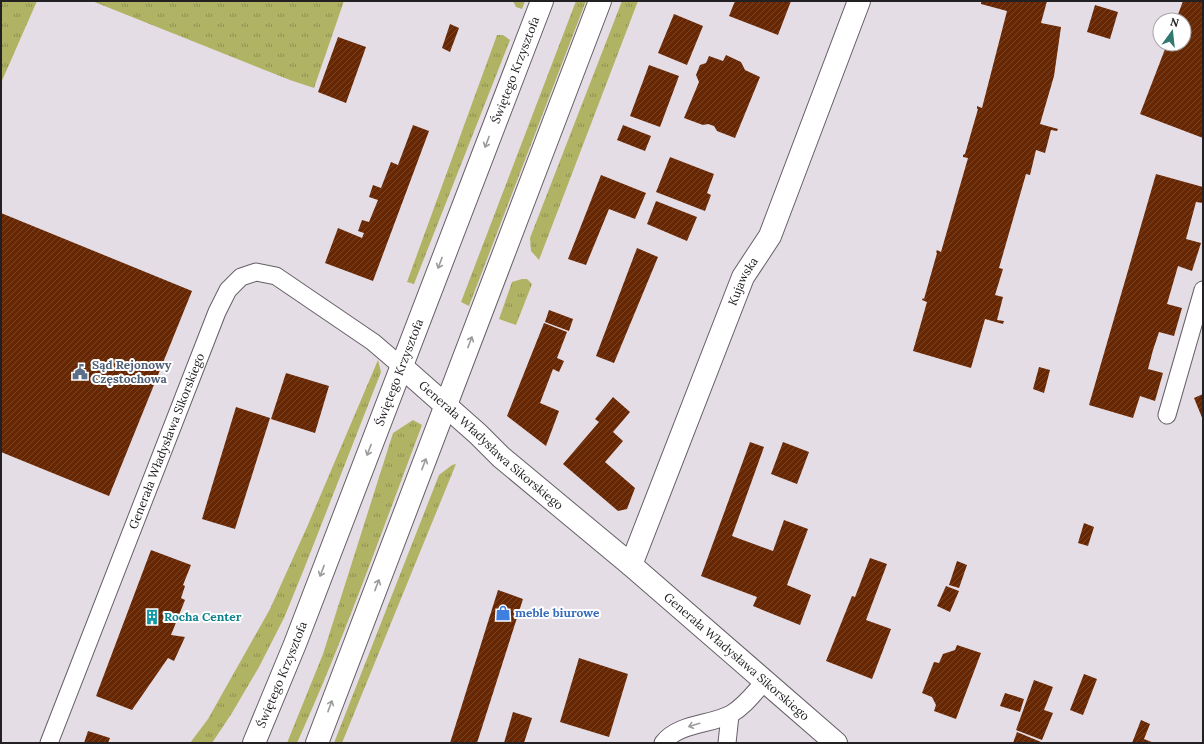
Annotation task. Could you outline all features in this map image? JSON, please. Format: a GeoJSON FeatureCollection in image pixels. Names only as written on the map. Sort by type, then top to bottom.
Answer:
{"type":"FeatureCollection","features":[{"type":"Feature","properties":{"kind":"main road","name":"Świętego Krzysztofa"},"geometry":{"type":"LineString","coordinates":[[254,743],[295,644],[542,1]]}},
{"type":"Feature","properties":{"kind":"main road"},"geometry":{"type":"LineString","coordinates":[[316,743],[600,1]]}},
{"type":"Feature","properties":{"kind":"main road","name":"Kujawska"},"geometry":{"type":"LineString","coordinates":[[631,565],[743,277],[770,236],[859,1]]}},
{"type":"Feature","properties":{"kind":"main road","name":"Generała Władysława Sikorskiego"},"geometry":{"type":"LineString","coordinates":[[401,366],[501,457],[631,565],[836,743]]}},
{"type":"Feature","properties":{"kind":"lane","name":"Generała Władysława Sikorskiego"},"geometry":{"type":"LineString","coordinates":[[49,743],[217,312],[228,290],[241,277],[256,272],[276,276],[373,342],[401,366]]}},
{"type":"Feature","properties":{"kind":"lane"},"geometry":{"type":"LineString","coordinates":[[1167,415],[1203,290]]}},
{"type":"Feature","properties":{"kind":"lane"},"geometry":{"type":"LineString","coordinates":[[663,743],[667,738],[686,728],[730,715],[742,707],[765,681]]}},
{"type":"Feature","properties":{"kind":"lane"},"geometry":{"type":"LineString","coordinates":[[727,743],[730,715]]}},
{"type":"Feature","properties":{"kind":"green space"},"geometry":{"type":"Polygon","coordinates":[[[1,1],[37,1],[1,83],[1,1]]]}},
{"type":"Feature","properties":{"kind":"green space"},"geometry":{"type":"Polygon","coordinates":[[[92,1],[344,1],[314,88],[290,80],[92,1]]]}},
{"type":"Feature","properties":{"kind":"green space"},"geometry":{"type":"Polygon","coordinates":[[[513,1],[525,1],[522,9],[516,7],[513,1]]]}},
{"type":"Feature","properties":{"kind":"green space"},"geometry":{"type":"Polygon","coordinates":[[[576,1],[586,1],[469,306],[461,302],[576,1]]]}},
{"type":"Feature","properties":{"kind":"green space"},"geometry":{"type":"Polygon","coordinates":[[[622,1],[638,1],[539,260],[531,251],[530,238],[622,1]]]}},
{"type":"Feature","properties":{"kind":"green space"},"geometry":{"type":"Polygon","coordinates":[[[497,35],[503,35],[510,40],[414,284],[407,282],[497,35]]]}},
{"type":"Feature","properties":{"kind":"green space"},"geometry":{"type":"Polygon","coordinates":[[[527,279],[532,284],[516,325],[499,319],[512,282],[527,279]]]}},
{"type":"Feature","properties":{"kind":"green space"},"geometry":{"type":"Polygon","coordinates":[[[378,360],[381,372],[284,618],[259,667],[232,713],[212,743],[190,743],[208,719],[270,609],[307,527],[378,360]]]}},
{"type":"Feature","properties":{"kind":"green space"},"geometry":{"type":"Polygon","coordinates":[[[413,420],[422,425],[347,625],[297,743],[287,743],[323,654],[393,433],[413,420]]]}},
{"type":"Feature","properties":{"kind":"green space"},"geometry":{"type":"Polygon","coordinates":[[[456,464],[342,743],[334,743],[439,475],[452,465],[456,464]]]}},
{"type":"Feature","properties":{"kind":"building"},"geometry":{"type":"Polygon","coordinates":[[[735,1],[791,1],[778,35],[729,16],[735,1]]]}},
{"type":"Feature","properties":{"kind":"building"},"geometry":{"type":"Polygon","coordinates":[[[981,1],[1047,1],[1041,23],[1061,27],[1054,76],[1040,124],[1058,129],[1057,131],[1051,130],[1045,153],[1036,150],[1030,175],[1026,174],[999,268],[1003,269],[995,295],[1003,297],[997,320],[1004,321],[1003,324],[985,319],[971,368],[913,351],[927,302],[922,300],[923,298],[924,299],[937,253],[936,252],[937,250],[941,252],[968,158],[963,157],[963,155],[965,154],[978,109],[977,106],[982,108],[1007,11],[981,4],[981,1]]]}},
{"type":"Feature","properties":{"kind":"building"},"geometry":{"type":"Polygon","coordinates":[[[1183,1],[1203,1],[1203,138],[1140,114],[1164,52],[1192,52],[1192,12],[1179,12],[1183,1]]]}},
{"type":"Feature","properties":{"kind":"building"},"geometry":{"type":"Polygon","coordinates":[[[1095,5],[1118,12],[1110,39],[1087,32],[1095,5]]]}},
{"type":"Feature","properties":{"kind":"building"},"geometry":{"type":"Polygon","coordinates":[[[674,14],[703,26],[687,65],[658,53],[674,14]]]}},
{"type":"Feature","properties":{"kind":"building"},"geometry":{"type":"Polygon","coordinates":[[[450,24],[459,28],[450,52],[442,48],[450,24]]]}},
{"type":"Feature","properties":{"kind":"building"},"geometry":{"type":"Polygon","coordinates":[[[338,37],[366,47],[346,103],[318,92],[338,37]]]}},
{"type":"Feature","properties":{"kind":"building"},"geometry":{"type":"Polygon","coordinates":[[[726,55],[741,62],[745,70],[760,77],[735,138],[717,131],[714,126],[708,124],[703,125],[684,118],[699,82],[696,75],[700,65],[706,63],[709,56],[723,61],[726,55]]]}},
{"type":"Feature","properties":{"kind":"building"},"geometry":{"type":"Polygon","coordinates":[[[649,65],[679,76],[660,127],[630,116],[649,65]]]}},
{"type":"Feature","properties":{"kind":"building"},"geometry":{"type":"Polygon","coordinates":[[[413,125],[429,131],[373,281],[325,263],[338,228],[362,238],[364,233],[358,231],[362,220],[369,222],[378,200],[369,197],[373,185],[381,188],[391,162],[398,165],[413,125]]]}},
{"type":"Feature","properties":{"kind":"building"},"geometry":{"type":"Polygon","coordinates":[[[623,125],[651,136],[645,151],[617,140],[623,125]]]}},
{"type":"Feature","properties":{"kind":"building"},"geometry":{"type":"Polygon","coordinates":[[[670,157],[714,174],[707,193],[711,195],[705,211],[656,192],[670,157]]]}},
{"type":"Feature","properties":{"kind":"building"},"geometry":{"type":"Polygon","coordinates":[[[1156,174],[1203,187],[1203,203],[1196,202],[1186,239],[1201,243],[1192,271],[1178,266],[1167,304],[1182,308],[1174,336],[1159,332],[1153,350],[1148,369],[1163,373],[1155,401],[1140,396],[1133,418],[1089,405],[1156,174]]]}},
{"type":"Feature","properties":{"kind":"building"},"geometry":{"type":"Polygon","coordinates":[[[601,175],[646,193],[635,219],[609,209],[586,265],[568,259],[601,175]]]}},
{"type":"Feature","properties":{"kind":"building"},"geometry":{"type":"Polygon","coordinates":[[[656,201],[697,217],[687,241],[647,224],[656,201]]]}},
{"type":"Feature","properties":{"kind":"building","name":"Sąd Rejonowy Częstochowa"},"geometry":{"type":"Polygon","coordinates":[[[1,213],[192,291],[109,496],[1,452],[1,213]]]}},
{"type":"Feature","properties":{"kind":"building"},"geometry":{"type":"Polygon","coordinates":[[[637,248],[658,257],[614,363],[596,356],[637,248]]]}},
{"type":"Feature","properties":{"kind":"building"},"geometry":{"type":"Polygon","coordinates":[[[549,310],[573,319],[569,331],[545,322],[549,310]]]}},
{"type":"Feature","properties":{"kind":"building"},"geometry":{"type":"Polygon","coordinates":[[[544,323],[567,332],[557,358],[564,361],[559,372],[553,369],[540,403],[559,411],[546,446],[507,416],[544,323]]]}},
{"type":"Feature","properties":{"kind":"building"},"geometry":{"type":"Polygon","coordinates":[[[1039,367],[1050,370],[1044,393],[1033,389],[1039,367]]]}},
{"type":"Feature","properties":{"kind":"building"},"geometry":{"type":"Polygon","coordinates":[[[286,373],[329,386],[315,433],[271,419],[286,373]]]}},
{"type":"Feature","properties":{"kind":"building"},"geometry":{"type":"Polygon","coordinates":[[[1203,394],[1203,420],[1194,398],[1203,394]]]}},
{"type":"Feature","properties":{"kind":"building"},"geometry":{"type":"Polygon","coordinates":[[[613,397],[630,412],[613,432],[623,441],[605,462],[635,488],[627,509],[618,511],[563,464],[599,422],[595,419],[613,397]]]}},
{"type":"Feature","properties":{"kind":"building"},"geometry":{"type":"Polygon","coordinates":[[[236,407],[270,418],[235,529],[202,519],[236,407]]]}},
{"type":"Feature","properties":{"kind":"building"},"geometry":{"type":"Polygon","coordinates":[[[750,442],[764,447],[732,536],[773,551],[784,520],[808,529],[787,585],[811,595],[800,625],[753,606],[757,597],[701,576],[750,442]]]}},
{"type":"Feature","properties":{"kind":"building"},"geometry":{"type":"Polygon","coordinates":[[[783,442],[809,452],[797,484],[771,474],[783,442]]]}},
{"type":"Feature","properties":{"kind":"building"},"geometry":{"type":"Polygon","coordinates":[[[1084,523],[1094,527],[1088,546],[1078,543],[1084,523]]]}},
{"type":"Feature","properties":{"kind":"building","name":"Rocha Center"},"geometry":{"type":"Polygon","coordinates":[[[151,550],[191,565],[183,585],[185,586],[181,598],[185,600],[171,635],[185,637],[174,661],[168,658],[132,710],[96,696],[151,550]]]}},
{"type":"Feature","properties":{"kind":"building"},"geometry":{"type":"Polygon","coordinates":[[[870,558],[887,564],[866,620],[891,629],[872,679],[826,661],[852,596],[855,597],[870,558]]]}},
{"type":"Feature","properties":{"kind":"building"},"geometry":{"type":"Polygon","coordinates":[[[957,561],[967,565],[959,588],[949,585],[957,561]]]}},
{"type":"Feature","properties":{"kind":"building"},"geometry":{"type":"Polygon","coordinates":[[[946,586],[959,591],[950,612],[937,606],[946,586]]]}},
{"type":"Feature","properties":{"kind":"building"},"geometry":{"type":"Polygon","coordinates":[[[498,590],[523,599],[477,743],[450,743],[498,590]]]}},
{"type":"Feature","properties":{"kind":"building"},"geometry":{"type":"Polygon","coordinates":[[[957,645],[981,653],[956,719],[934,711],[936,705],[932,697],[922,693],[934,662],[939,663],[943,654],[955,650],[957,645]]]}},
{"type":"Feature","properties":{"kind":"building"},"geometry":{"type":"Polygon","coordinates":[[[579,658],[628,674],[609,737],[560,722],[579,658]]]}},
{"type":"Feature","properties":{"kind":"building"},"geometry":{"type":"Polygon","coordinates":[[[1084,674],[1097,679],[1083,715],[1070,710],[1084,674]]]}},
{"type":"Feature","properties":{"kind":"building"},"geometry":{"type":"Polygon","coordinates":[[[1034,680],[1053,687],[1044,710],[1053,713],[1042,740],[1016,730],[1034,680]]]}},
{"type":"Feature","properties":{"kind":"building"},"geometry":{"type":"Polygon","coordinates":[[[1005,693],[1024,699],[1020,712],[1000,706],[1005,693]]]}},
{"type":"Feature","properties":{"kind":"building"},"geometry":{"type":"Polygon","coordinates":[[[513,712],[532,718],[524,743],[504,743],[513,712]]]}},
{"type":"Feature","properties":{"kind":"building"},"geometry":{"type":"Polygon","coordinates":[[[1141,720],[1150,724],[1144,739],[1154,743],[1132,743],[1141,720]]]}},
{"type":"Feature","properties":{"kind":"building"},"geometry":{"type":"Polygon","coordinates":[[[88,731],[110,738],[108,743],[84,743],[88,731]]]}},
{"type":"Feature","properties":{"kind":"building"},"geometry":{"type":"Polygon","coordinates":[[[1017,732],[1041,742],[1041,743],[1013,743],[1017,732]]]}},
{"type":"Feature","properties":{"kind":"place","name":"Sąd Rejonowy Częstochowa"},"geometry":{"type":"Point","coordinates":[80,372]}},
{"type":"Feature","properties":{"kind":"place","name":"meble biurowe"},"geometry":{"type":"Point","coordinates":[503,613]}},
{"type":"Feature","properties":{"kind":"place","name":"Rocha Center"},"geometry":{"type":"Point","coordinates":[152,617]}}]}
